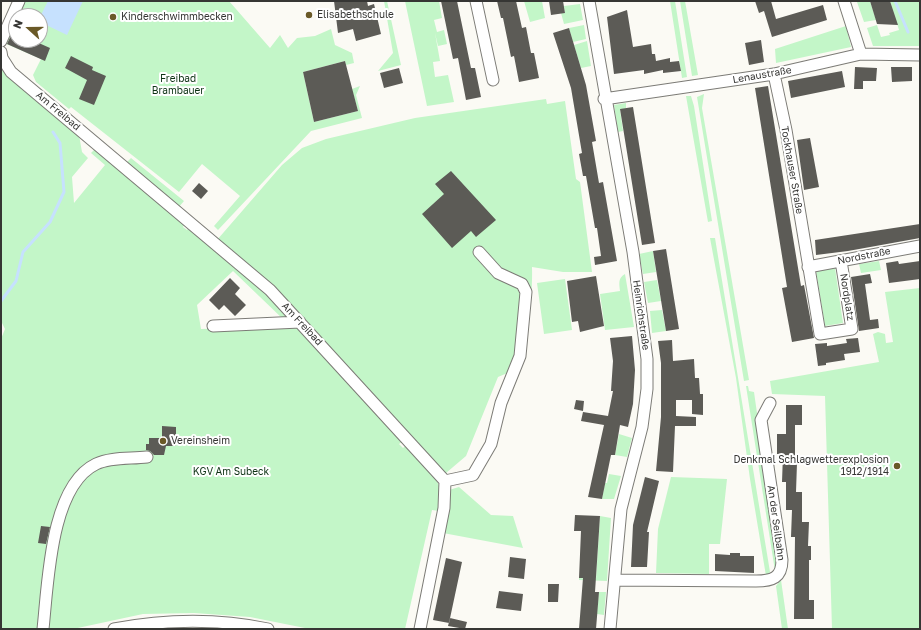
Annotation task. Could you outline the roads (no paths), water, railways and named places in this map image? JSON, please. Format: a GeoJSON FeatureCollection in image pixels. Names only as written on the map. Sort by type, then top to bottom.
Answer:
{"type":"FeatureCollection","features":[{"type":"Feature","properties":{"kind":"street"},"geometry":{"type":"LineString","coordinates":[[1,41],[19,1]]}},
{"type":"Feature","properties":{"kind":"street"},"geometry":{"type":"LineString","coordinates":[[476,1],[493,80]]}},
{"type":"Feature","properties":{"kind":"street","name":"Heinrichstraße"},"geometry":{"type":"LineString","coordinates":[[589,1],[604,99],[633,252],[647,359],[647,389],[642,427],[621,509],[610,629]]}},
{"type":"Feature","properties":{"kind":"street"},"geometry":{"type":"LineString","coordinates":[[844,1],[861,54]]}},
{"type":"Feature","properties":{"kind":"street","name":"Am Freibad"},"geometry":{"type":"LineString","coordinates":[[1,52],[2,58],[11,72],[224,249],[270,290],[445,481]]}},
{"type":"Feature","properties":{"kind":"street","name":"Lenaustraße"},"geometry":{"type":"LineString","coordinates":[[604,99],[774,74],[861,54],[920,55]]}},
{"type":"Feature","properties":{"kind":"street","name":"Tockhauser Straße"},"geometry":{"type":"LineString","coordinates":[[774,74],[786,130],[808,267]]}},
{"type":"Feature","properties":{"kind":"street","name":"Nordstraße"},"geometry":{"type":"LineString","coordinates":[[808,267],[920,246]]}},
{"type":"Feature","properties":{"kind":"street"},"geometry":{"type":"LineString","coordinates":[[420,629],[444,508],[445,481],[473,475],[491,444],[501,403],[520,356],[526,292],[522,284],[498,273],[479,252]]}},
{"type":"Feature","properties":{"kind":"street","name":"Nordplatz"},"geometry":{"type":"LineString","coordinates":[[808,267],[820,334],[852,329],[841,261]]}},
{"type":"Feature","properties":{"kind":"street"},"geometry":{"type":"LineString","coordinates":[[213,326],[300,322]]}},
{"type":"Feature","properties":{"kind":"street","name":"An der Seilbahn"},"geometry":{"type":"LineString","coordinates":[[615,580],[767,581],[773,580],[780,574],[782,560],[761,420],[770,403]]}},
{"type":"Feature","properties":{"kind":"street"},"geometry":{"type":"LineString","coordinates":[[43,629],[58,518],[68,494],[82,475],[94,465],[110,460],[147,457]]}},
{"type":"Feature","properties":{"kind":"street"},"geometry":{"type":"LineString","coordinates":[[114,629],[147,623],[194,620],[247,624],[268,629]]}},
{"type":"Feature","properties":{"kind":"water"},"geometry":{"type":"Polygon","coordinates":[[[48,1],[83,1],[67,35],[48,26],[48,8],[44,8],[48,1]]]}},
{"type":"Feature","properties":{"kind":"waterway"},"geometry":{"type":"LineString","coordinates":[[895,1],[908,32]]}},
{"type":"Feature","properties":{"kind":"waterway"},"geometry":{"type":"LineString","coordinates":[[1,301],[16,281],[23,252],[50,222],[64,192],[60,143],[53,132]]}},
{"type":"Feature","properties":{"kind":"place","name":"Elisabethschule"},"geometry":{"type":"Point","coordinates":[309,15]}},
{"type":"Feature","properties":{"kind":"place","name":"Kinderschwimmbecken"},"geometry":{"type":"Point","coordinates":[113,17]}},
{"type":"Feature","properties":{"kind":"place","name":"Vereinsheim"},"geometry":{"type":"Point","coordinates":[163,441]}},
{"type":"Feature","properties":{"kind":"place","name":"Denkmal Schlagwetterexplosion 1912/1914"},"geometry":{"type":"Point","coordinates":[897,466]}},
{"type":"Feature","properties":{"kind":"park label","name":"Freibad Brambauer"},"geometry":{"type":"Point","coordinates":[178,84]}},
{"type":"Feature","properties":{"kind":"park label","name":"KGV Am Subeck"},"geometry":{"type":"Point","coordinates":[231,472]}}]}
